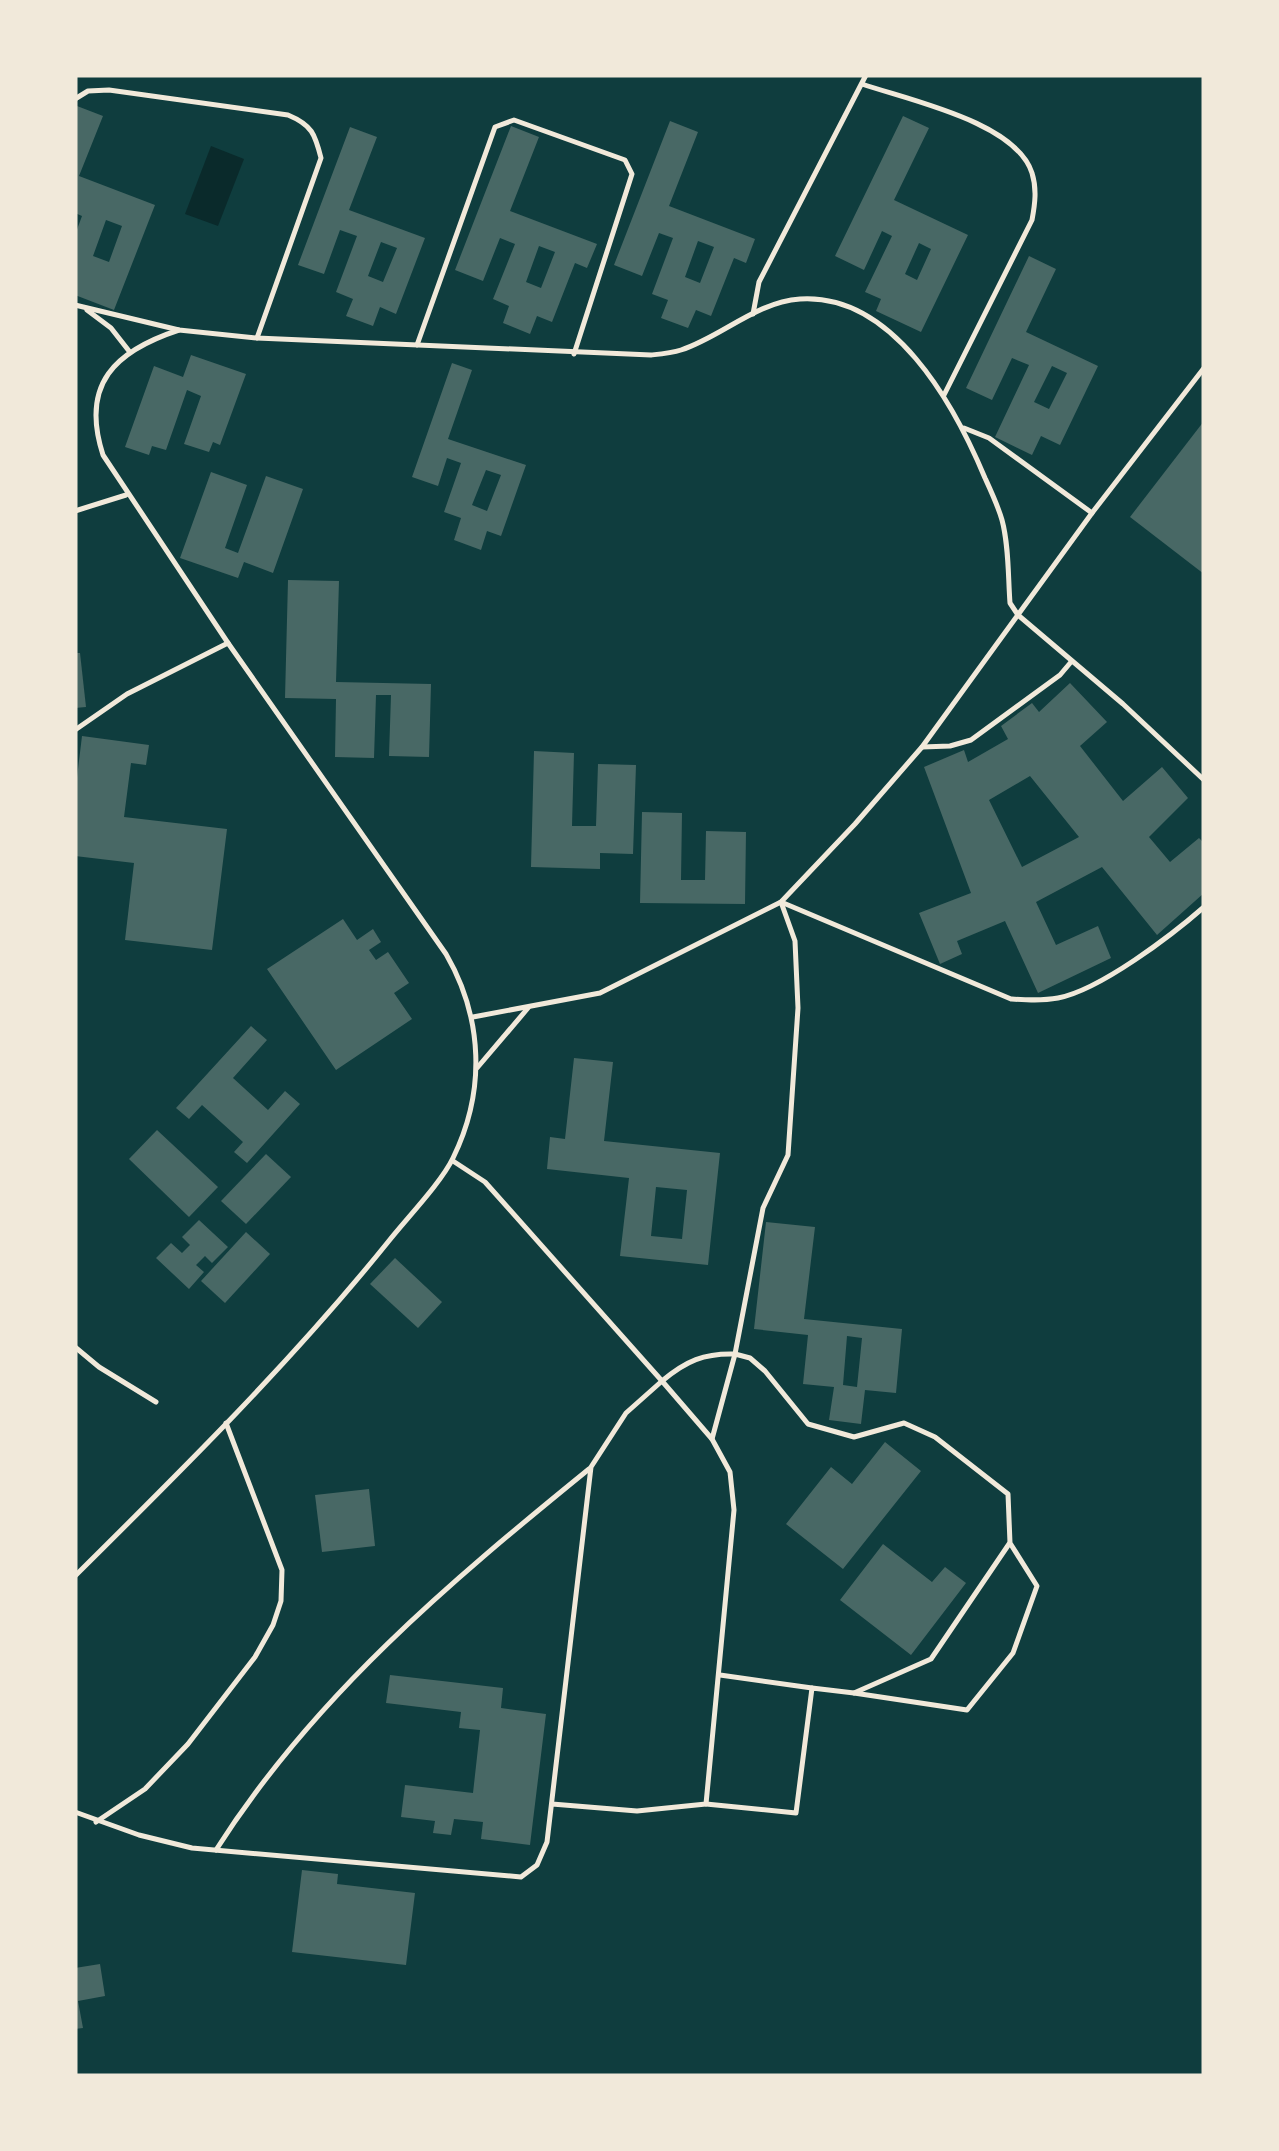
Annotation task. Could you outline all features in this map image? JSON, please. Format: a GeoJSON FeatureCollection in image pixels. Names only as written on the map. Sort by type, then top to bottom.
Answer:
{"type":"FeatureCollection","features":[{"type":"Feature","properties":{"kind":"lane"},"geometry":{"type":"LineString","coordinates":[[753,314],[759,282],[866,75]]}},
{"type":"Feature","properties":{"kind":"lane"},"geometry":{"type":"LineString","coordinates":[[862,84],[978,124],[1013,144],[1031,170],[1036,196],[1032,220],[944,396]]}},
{"type":"Feature","properties":{"kind":"lane"},"geometry":{"type":"LineString","coordinates":[[75,99],[88,91],[109,90],[288,114],[307,123],[315,132],[321,158],[257,338]]}},
{"type":"Feature","properties":{"kind":"lane"},"geometry":{"type":"LineString","coordinates":[[416,345],[495,127],[514,120],[625,160],[632,174],[574,354]]}},
{"type":"Feature","properties":{"kind":"lane"},"geometry":{"type":"LineString","coordinates":[[75,305],[179,330],[257,338],[651,355],[681,350],[753,314],[796,299],[832,300],[866,314],[898,340],[944,396],[964,428],[1002,520],[1010,604],[1204,780]]}},
{"type":"Feature","properties":{"kind":"lane"},"geometry":{"type":"LineString","coordinates":[[85,308],[111,328],[129,352]]}},
{"type":"Feature","properties":{"kind":"lane"},"geometry":{"type":"LineString","coordinates":[[75,1576],[226,1423],[362,1274],[452,1161],[472,1106],[477,1068],[473,1016],[446,954],[126,495],[103,455],[96,423],[97,395],[108,372],[148,340],[179,330]]}},
{"type":"Feature","properties":{"kind":"lane"},"geometry":{"type":"LineString","coordinates":[[473,1016],[600,993],[781,902],[922,747],[1092,513],[1204,368]]}},
{"type":"Feature","properties":{"kind":"lane"},"geometry":{"type":"LineString","coordinates":[[964,428],[990,438],[1092,513]]}},
{"type":"Feature","properties":{"kind":"lane"},"geometry":{"type":"LineString","coordinates":[[75,511],[126,495]]}},
{"type":"Feature","properties":{"kind":"lane"},"geometry":{"type":"LineString","coordinates":[[75,730],[87,718],[128,694],[228,643]]}},
{"type":"Feature","properties":{"kind":"lane"},"geometry":{"type":"LineString","coordinates":[[922,747],[971,740],[1060,675],[1071,662]]}},
{"type":"Feature","properties":{"kind":"lane"},"geometry":{"type":"LineString","coordinates":[[781,902],[1012,998],[1036,1001],[1062,998],[1089,986],[1173,934],[1204,907]]}},
{"type":"Feature","properties":{"kind":"lane"},"geometry":{"type":"LineString","coordinates":[[712,1439],[735,1354],[762,1208],[788,1155],[798,1008],[795,940],[781,902]]}},
{"type":"Feature","properties":{"kind":"lane"},"geometry":{"type":"LineString","coordinates":[[477,1068],[530,1006]]}},
{"type":"Feature","properties":{"kind":"lane"},"geometry":{"type":"LineString","coordinates":[[452,1161],[486,1182],[712,1439],[730,1472],[734,1510],[706,1804]]}},
{"type":"Feature","properties":{"kind":"lane"},"geometry":{"type":"LineString","coordinates":[[75,1347],[156,1402]]}},
{"type":"Feature","properties":{"kind":"lane"},"geometry":{"type":"LineString","coordinates":[[216,1850],[248,1799],[347,1681],[455,1579],[592,1467],[626,1413],[691,1360],[710,1353],[750,1358],[808,1424],[854,1436],[904,1423],[935,1437],[1008,1494],[1010,1543],[1037,1586],[1013,1654],[968,1710],[719,1675]]}},
{"type":"Feature","properties":{"kind":"lane"},"geometry":{"type":"LineString","coordinates":[[96,1822],[145,1789],[188,1744],[255,1658],[278,1613],[282,1570],[226,1423]]}},
{"type":"Feature","properties":{"kind":"lane"},"geometry":{"type":"LineString","coordinates":[[75,1812],[96,1822],[174,1844],[522,1876],[537,1865],[547,1842],[592,1467]]}},
{"type":"Feature","properties":{"kind":"lane"},"geometry":{"type":"LineString","coordinates":[[854,1693],[930,1659],[1010,1543]]}},
{"type":"Feature","properties":{"kind":"lane"},"geometry":{"type":"LineString","coordinates":[[552,1804],[636,1810],[706,1804],[796,1813],[812,1688]]}},
{"type":"Feature","properties":{"kind":"water"},"geometry":{"type":"Polygon","coordinates":[[[211,146],[244,159],[218,226],[185,214],[211,146]]]}},
{"type":"Feature","properties":{"kind":"building"},"geometry":{"type":"Polygon","coordinates":[[[77,106],[103,116],[79,176],[155,205],[114,310],[75,295],[75,235],[82,216],[75,213],[77,106]],[[106,220],[93,256],[109,262],[122,226],[106,220]]]}},
{"type":"Feature","properties":{"kind":"building"},"geometry":{"type":"Polygon","coordinates":[[[903,116],[929,128],[894,200],[968,235],[921,332],[876,311],[881,299],[865,292],[892,236],[882,231],[864,270],[835,256],[903,116]],[[919,243],[905,274],[917,280],[931,249],[919,243]]]}},
{"type":"Feature","properties":{"kind":"building"},"geometry":{"type":"Polygon","coordinates":[[[670,121],[698,132],[669,206],[755,239],[746,263],[734,258],[711,316],[696,310],[688,328],[661,318],[668,300],[652,294],[673,238],[659,233],[642,276],[614,265],[670,121]],[[698,241],[685,277],[700,283],[714,247],[698,241]]]}},
{"type":"Feature","properties":{"kind":"building"},"geometry":{"type":"Polygon","coordinates":[[[511,126],[539,137],[510,211],[597,244],[587,268],[575,263],[552,322],[537,316],[530,334],[503,323],[509,306],[493,299],[515,244],[500,238],[483,281],[455,270],[511,126]],[[539,246],[526,282],[541,288],[555,252],[539,246]]]}},
{"type":"Feature","properties":{"kind":"building"},"geometry":{"type":"Polygon","coordinates":[[[350,127],[377,137],[349,210],[425,238],[396,314],[380,307],[373,326],[346,316],[353,299],[336,292],[357,236],[340,230],[324,274],[298,265],[350,127]],[[381,242],[368,276],[383,282],[397,248],[381,242]]]}},
{"type":"Feature","properties":{"kind":"building"},"geometry":{"type":"Polygon","coordinates":[[[1029,256],[1056,269],[1026,332],[1098,366],[1060,445],[1041,436],[1032,455],[995,437],[1029,365],[1012,358],[992,400],[966,388],[1029,256]],[[1052,366],[1034,402],[1049,409],[1067,373],[1052,366]]]}},
{"type":"Feature","properties":{"kind":"building"},"geometry":{"type":"Polygon","coordinates":[[[191,355],[246,374],[220,445],[213,442],[209,452],[184,444],[201,396],[187,390],[166,450],[152,446],[149,455],[125,447],[154,366],[183,377],[191,355]]]}},
{"type":"Feature","properties":{"kind":"building"},"geometry":{"type":"Polygon","coordinates":[[[452,363],[472,370],[448,439],[526,465],[501,536],[487,531],[481,550],[454,540],[461,518],[444,512],[461,463],[447,458],[438,486],[412,477],[452,363]],[[486,470],[472,505],[487,511],[501,475],[486,470]]]}},
{"type":"Feature","properties":{"kind":"building"},"geometry":{"type":"Polygon","coordinates":[[[1204,421],[1204,574],[1130,517],[1204,421]]]}},
{"type":"Feature","properties":{"kind":"building"},"geometry":{"type":"Polygon","coordinates":[[[211,472],[247,485],[225,548],[238,553],[266,476],[303,489],[273,573],[244,562],[238,578],[180,558],[211,472]]]}},
{"type":"Feature","properties":{"kind":"building"},"geometry":{"type":"Polygon","coordinates":[[[288,580],[339,581],[336,682],[431,684],[429,757],[389,756],[391,695],[376,695],[374,758],[335,757],[336,699],[285,698],[288,580]]]}},
{"type":"Feature","properties":{"kind":"building"},"geometry":{"type":"Polygon","coordinates":[[[75,653],[80,653],[86,707],[75,708],[75,653]]]}},
{"type":"Feature","properties":{"kind":"building"},"geometry":{"type":"Polygon","coordinates":[[[1070,683],[1107,722],[1080,746],[1123,801],[1162,767],[1188,798],[1149,837],[1170,862],[1199,838],[1204,843],[1204,893],[1157,935],[1102,867],[1036,902],[1056,945],[1098,926],[1111,958],[1038,993],[1005,921],[957,941],[962,954],[940,964],[919,913],[971,893],[924,767],[964,750],[968,762],[1008,739],[1001,726],[1032,703],[1039,712],[1070,683]],[[1030,776],[989,800],[1022,867],[1079,837],[1030,776]]]}},
{"type":"Feature","properties":{"kind":"building"},"geometry":{"type":"Polygon","coordinates":[[[82,736],[149,745],[146,765],[131,763],[124,817],[227,829],[212,950],[125,940],[134,863],[75,856],[75,794],[82,736]]]}},
{"type":"Feature","properties":{"kind":"building"},"geometry":{"type":"Polygon","coordinates":[[[534,751],[574,753],[572,826],[596,826],[598,764],[636,765],[633,854],[600,853],[600,869],[531,867],[534,751]]]}},
{"type":"Feature","properties":{"kind":"building"},"geometry":{"type":"Polygon","coordinates":[[[642,812],[682,813],[681,880],[705,880],[706,831],[746,832],[745,904],[640,903],[642,812]]]}},
{"type":"Feature","properties":{"kind":"building"},"geometry":{"type":"Polygon","coordinates":[[[343,919],[357,940],[373,929],[381,942],[369,950],[376,960],[388,952],[409,983],[394,993],[412,1019],[336,1070],[267,969],[343,919]]]}},
{"type":"Feature","properties":{"kind":"building"},"geometry":{"type":"Polygon","coordinates":[[[251,1026],[267,1040],[233,1078],[268,1110],[285,1091],[300,1104],[247,1163],[234,1152],[243,1142],[202,1105],[189,1119],[176,1108],[251,1026]]]}},
{"type":"Feature","properties":{"kind":"building"},"geometry":{"type":"Polygon","coordinates":[[[574,1058],[613,1062],[604,1141],[720,1153],[708,1265],[620,1256],[629,1178],[547,1169],[550,1137],[565,1139],[574,1058]],[[656,1187],[651,1236],[682,1239],[687,1190],[656,1187]]]}},
{"type":"Feature","properties":{"kind":"building"},"geometry":{"type":"Polygon","coordinates":[[[157,1130],[218,1187],[189,1217],[129,1159],[157,1130]]]}},
{"type":"Feature","properties":{"kind":"building"},"geometry":{"type":"Polygon","coordinates":[[[266,1154],[291,1177],[246,1224],[221,1201],[266,1154]]]}},
{"type":"Feature","properties":{"kind":"building"},"geometry":{"type":"Polygon","coordinates":[[[199,1220],[228,1247],[212,1263],[205,1256],[196,1265],[204,1272],[189,1289],[156,1258],[171,1243],[182,1253],[190,1245],[182,1237],[199,1220]]]}},
{"type":"Feature","properties":{"kind":"building"},"geometry":{"type":"Polygon","coordinates":[[[766,1222],[815,1227],[804,1319],[902,1329],[896,1393],[865,1390],[861,1424],[829,1420],[834,1387],[803,1384],[808,1335],[754,1329],[766,1222]],[[847,1336],[843,1385],[857,1387],[862,1338],[847,1336]]]}},
{"type":"Feature","properties":{"kind":"building"},"geometry":{"type":"Polygon","coordinates":[[[246,1232],[270,1254],[225,1303],[201,1281],[246,1232]]]}},
{"type":"Feature","properties":{"kind":"building"},"geometry":{"type":"Polygon","coordinates":[[[395,1258],[442,1302],[418,1328],[370,1284],[395,1258]]]}},
{"type":"Feature","properties":{"kind":"building"},"geometry":{"type":"Polygon","coordinates":[[[885,1442],[921,1471],[843,1569],[786,1524],[831,1467],[852,1484],[885,1442]]]}},
{"type":"Feature","properties":{"kind":"building"},"geometry":{"type":"Polygon","coordinates":[[[369,1489],[375,1546],[322,1552],[315,1495],[369,1489]]]}},
{"type":"Feature","properties":{"kind":"building"},"geometry":{"type":"Polygon","coordinates":[[[883,1544],[932,1582],[945,1567],[966,1583],[911,1655],[840,1600],[883,1544]]]}},
{"type":"Feature","properties":{"kind":"building"},"geometry":{"type":"Polygon","coordinates":[[[390,1675],[503,1688],[501,1708],[546,1714],[530,1845],[481,1839],[483,1822],[454,1819],[451,1835],[433,1833],[435,1821],[401,1817],[405,1785],[473,1793],[480,1730],[459,1728],[461,1712],[386,1703],[390,1675]]]}},
{"type":"Feature","properties":{"kind":"building"},"geometry":{"type":"Polygon","coordinates":[[[302,1870],[338,1874],[337,1884],[415,1893],[406,1965],[292,1952],[302,1870]]]}},
{"type":"Feature","properties":{"kind":"building"},"geometry":{"type":"Polygon","coordinates":[[[100,1964],[105,1996],[78,2001],[83,2028],[75,2029],[75,1968],[100,1964]]]}}]}
